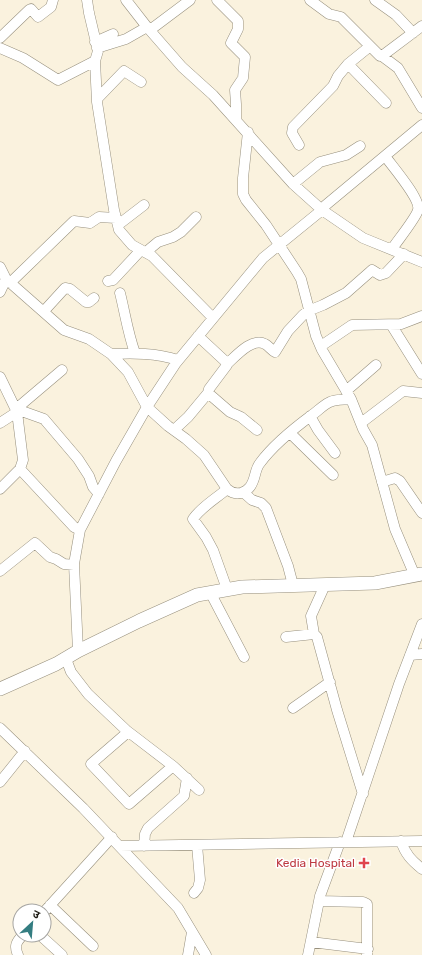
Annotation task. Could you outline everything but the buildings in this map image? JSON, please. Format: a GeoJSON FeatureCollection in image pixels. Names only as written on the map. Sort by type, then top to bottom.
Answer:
{"type":"FeatureCollection","features":[{"type":"Feature","properties":{"kind":"main road"},"geometry":{"type":"LineString","coordinates":[[0,689],[56,664],[78,651],[139,621],[197,595],[242,587],[374,583],[419,575]]}},
{"type":"Feature","properties":{"kind":"street"},"geometry":{"type":"LineString","coordinates":[[0,38],[31,9],[38,17],[51,7],[53,0]]}},
{"type":"Feature","properties":{"kind":"street"},"geometry":{"type":"LineString","coordinates":[[87,0],[98,51],[94,60],[97,99],[119,230],[132,245],[152,256],[213,318]]}},
{"type":"Feature","properties":{"kind":"street"},"geometry":{"type":"LineString","coordinates":[[126,0],[182,67],[213,95],[236,119],[293,184],[322,209],[363,238],[422,262]]}},
{"type":"Feature","properties":{"kind":"street"},"geometry":{"type":"LineString","coordinates":[[96,45],[126,39],[149,28],[190,0]]}},
{"type":"Feature","properties":{"kind":"street"},"geometry":{"type":"LineString","coordinates":[[216,0],[238,21],[239,26],[231,43],[245,57],[243,78],[235,90],[236,119]]}},
{"type":"Feature","properties":{"kind":"street"},"geometry":{"type":"LineString","coordinates":[[229,12],[230,0]]}},
{"type":"Feature","properties":{"kind":"street"},"geometry":{"type":"LineString","coordinates":[[310,0],[329,14],[341,17],[369,47],[398,68],[422,108]]}},
{"type":"Feature","properties":{"kind":"street"},"geometry":{"type":"LineString","coordinates":[[376,0],[396,15],[413,33]]}},
{"type":"Feature","properties":{"kind":"street"},"geometry":{"type":"LineString","coordinates":[[382,56],[422,26]]}},
{"type":"Feature","properties":{"kind":"street"},"geometry":{"type":"LineString","coordinates":[[96,45],[113,34]]}},
{"type":"Feature","properties":{"kind":"street"},"geometry":{"type":"LineString","coordinates":[[299,145],[292,132],[294,127],[333,86],[338,76],[348,64],[369,47]]}},
{"type":"Feature","properties":{"kind":"street"},"geometry":{"type":"LineString","coordinates":[[0,48],[23,58],[58,80],[94,60]]}},
{"type":"Feature","properties":{"kind":"street"},"geometry":{"type":"LineString","coordinates":[[348,64],[386,103]]}},
{"type":"Feature","properties":{"kind":"street"},"geometry":{"type":"LineString","coordinates":[[97,99],[124,71],[141,82]]}},
{"type":"Feature","properties":{"kind":"street"},"geometry":{"type":"LineString","coordinates":[[78,651],[74,565],[80,530],[116,461],[147,407],[178,360],[263,258],[422,125]]}},
{"type":"Feature","properties":{"kind":"street"},"geometry":{"type":"LineString","coordinates":[[248,132],[243,178],[243,194],[290,259],[301,279],[308,311],[316,336],[348,395],[372,445],[395,529],[419,575]]}},
{"type":"Feature","properties":{"kind":"street"},"geometry":{"type":"LineString","coordinates":[[293,184],[320,162],[346,155],[360,146]]}},
{"type":"Feature","properties":{"kind":"street"},"geometry":{"type":"LineString","coordinates":[[384,156],[414,195],[419,204],[417,214],[392,249]]}},
{"type":"Feature","properties":{"kind":"street"},"geometry":{"type":"LineString","coordinates":[[0,292],[8,281],[74,221],[90,223],[99,217],[117,222],[144,205]]}},
{"type":"Feature","properties":{"kind":"street"},"geometry":{"type":"LineString","coordinates":[[108,281],[113,280],[143,251],[158,242],[173,237],[181,232],[196,217]]}},
{"type":"Feature","properties":{"kind":"street"},"geometry":{"type":"LineString","coordinates":[[174,430],[188,417],[208,393],[209,389],[227,364],[249,345],[254,343],[264,344],[275,352],[291,327],[308,311],[346,293],[372,270],[380,275],[386,273],[404,254]]}},
{"type":"Feature","properties":{"kind":"street"},"geometry":{"type":"LineString","coordinates":[[0,267],[8,281],[64,330],[89,339],[111,354],[128,372],[147,407],[204,455],[227,489],[232,493],[237,494],[249,488],[253,483],[259,464],[273,448],[310,416],[330,402],[348,395],[376,365]]}},
{"type":"Feature","properties":{"kind":"street"},"geometry":{"type":"LineString","coordinates":[[44,311],[66,288],[70,289],[86,302],[94,298]]}},
{"type":"Feature","properties":{"kind":"street"},"geometry":{"type":"LineString","coordinates":[[120,293],[126,314],[130,339],[135,353]]}},
{"type":"Feature","properties":{"kind":"street"},"geometry":{"type":"LineString","coordinates":[[321,346],[352,325],[392,326],[422,316]]}},
{"type":"Feature","properties":{"kind":"street"},"geometry":{"type":"LineString","coordinates":[[392,326],[422,374]]}},
{"type":"Feature","properties":{"kind":"street"},"geometry":{"type":"LineString","coordinates":[[198,336],[227,364]]}},
{"type":"Feature","properties":{"kind":"street"},"geometry":{"type":"LineString","coordinates":[[111,354],[135,353],[169,357],[178,360]]}},
{"type":"Feature","properties":{"kind":"street"},"geometry":{"type":"LineString","coordinates":[[0,423],[62,370]]}},
{"type":"Feature","properties":{"kind":"street"},"geometry":{"type":"LineString","coordinates":[[0,377],[16,410],[23,460],[20,469],[0,489]]}},
{"type":"Feature","properties":{"kind":"street"},"geometry":{"type":"LineString","coordinates":[[361,423],[403,391],[422,393]]}},
{"type":"Feature","properties":{"kind":"street"},"geometry":{"type":"LineString","coordinates":[[208,393],[230,412],[241,417],[257,430]]}},
{"type":"Feature","properties":{"kind":"street"},"geometry":{"type":"LineString","coordinates":[[16,410],[44,419],[78,459],[89,476],[93,487],[99,494]]}},
{"type":"Feature","properties":{"kind":"street"},"geometry":{"type":"LineString","coordinates":[[310,416],[335,453]]}},
{"type":"Feature","properties":{"kind":"street"},"geometry":{"type":"LineString","coordinates":[[290,432],[333,475]]}},
{"type":"Feature","properties":{"kind":"street"},"geometry":{"type":"LineString","coordinates":[[20,469],[74,527],[80,530]]}},
{"type":"Feature","properties":{"kind":"street"},"geometry":{"type":"LineString","coordinates":[[382,482],[395,478],[400,482],[422,513]]}},
{"type":"Feature","properties":{"kind":"street"},"geometry":{"type":"LineString","coordinates":[[227,489],[201,510],[193,519],[213,550],[227,589]]}},
{"type":"Feature","properties":{"kind":"street"},"geometry":{"type":"LineString","coordinates":[[243,492],[252,500],[261,503],[266,508],[288,566],[293,585]]}},
{"type":"Feature","properties":{"kind":"street"},"geometry":{"type":"LineString","coordinates":[[0,571],[35,543],[50,557],[64,564],[74,565]]}},
{"type":"Feature","properties":{"kind":"street"},"geometry":{"type":"LineString","coordinates":[[325,584],[311,616],[314,634],[317,637],[337,710],[363,794]]}},
{"type":"Feature","properties":{"kind":"street"},"geometry":{"type":"LineString","coordinates":[[210,592],[244,658]]}},
{"type":"Feature","properties":{"kind":"street"},"geometry":{"type":"LineString","coordinates":[[308,955],[319,901],[326,879],[363,794],[422,624]]}},
{"type":"Feature","properties":{"kind":"street"},"geometry":{"type":"LineString","coordinates":[[286,638],[314,634]]}},
{"type":"Feature","properties":{"kind":"street"},"geometry":{"type":"LineString","coordinates":[[410,655],[422,654]]}},
{"type":"Feature","properties":{"kind":"street"},"geometry":{"type":"LineString","coordinates":[[66,659],[70,672],[88,694],[128,732],[173,766],[199,790]]}},
{"type":"Feature","properties":{"kind":"street"},"geometry":{"type":"LineString","coordinates":[[293,708],[330,682]]}},
{"type":"Feature","properties":{"kind":"street"},"geometry":{"type":"LineString","coordinates":[[0,728],[120,846],[178,908],[206,955]]}},
{"type":"Feature","properties":{"kind":"street"},"geometry":{"type":"LineString","coordinates":[[128,732],[87,763],[129,804],[173,766]]}},
{"type":"Feature","properties":{"kind":"street"},"geometry":{"type":"LineString","coordinates":[[0,782],[25,751]]}},
{"type":"Feature","properties":{"kind":"street"},"geometry":{"type":"LineString","coordinates":[[144,846],[145,834],[148,828],[184,796],[187,778]]}},
{"type":"Feature","properties":{"kind":"street"},"geometry":{"type":"LineString","coordinates":[[52,903],[112,838]]}},
{"type":"Feature","properties":{"kind":"street"},"geometry":{"type":"LineString","coordinates":[[401,841],[404,852],[422,869]]}},
{"type":"Feature","properties":{"kind":"street"},"geometry":{"type":"LineString","coordinates":[[120,846],[422,841]]}},
{"type":"Feature","properties":{"kind":"street"},"geometry":{"type":"LineString","coordinates":[[194,893],[198,888],[200,880],[197,845]]}},
{"type":"Feature","properties":{"kind":"street"},"geometry":{"type":"LineString","coordinates":[[311,942],[368,952],[367,905],[365,903],[319,901]]}},
{"type":"Feature","properties":{"kind":"street"},"geometry":{"type":"LineString","coordinates":[[52,912],[93,946]]}},
{"type":"Feature","properties":{"kind":"street"},"geometry":{"type":"LineString","coordinates":[[188,955],[192,932]]}},
{"type":"Feature","properties":{"kind":"street"},"geometry":{"type":"LineString","coordinates":[[17,943],[15,948],[18,955]]}},
{"type":"Feature","properties":{"kind":"street"},"geometry":{"type":"LineString","coordinates":[[49,943],[62,955]]}},
{"type":"Feature","properties":{"kind":"place","name":"Kedia Hospital"},"geometry":{"type":"Point","coordinates":[364,863]}}]}
